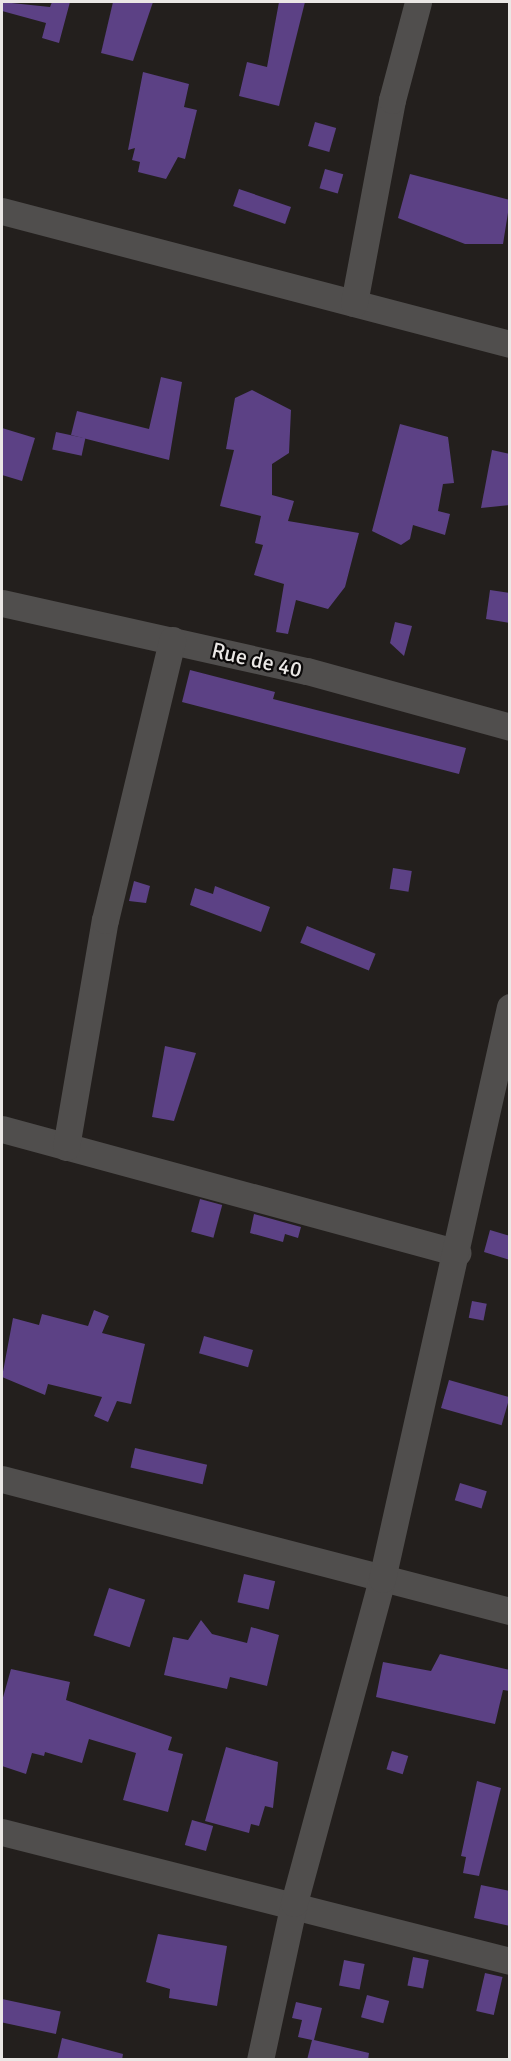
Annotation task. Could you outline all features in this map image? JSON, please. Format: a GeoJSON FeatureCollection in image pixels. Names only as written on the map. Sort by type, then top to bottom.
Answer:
{"type":"FeatureCollection","features":[{"type":"Feature","properties":{"kind":"street"},"geometry":{"type":"LineString","coordinates":[[354,303],[392,100],[418,2]]}},
{"type":"Feature","properties":{"kind":"street"},"geometry":{"type":"LineString","coordinates":[[2,211],[510,344]]}},
{"type":"Feature","properties":{"kind":"street","name":"Rue de 40"},"geometry":{"type":"LineString","coordinates":[[2,603],[172,640],[510,727]]}},
{"type":"Feature","properties":{"kind":"street"},"geometry":{"type":"LineString","coordinates":[[66,1147],[105,920],[172,640]]}},
{"type":"Feature","properties":{"kind":"street"},"geometry":{"type":"LineString","coordinates":[[260,2060],[294,1903],[382,1579],[457,1253],[510,1007]]}},
{"type":"Feature","properties":{"kind":"street"},"geometry":{"type":"LineString","coordinates":[[2,1129],[457,1253]]}},
{"type":"Feature","properties":{"kind":"street"},"geometry":{"type":"LineString","coordinates":[[2,1479],[510,1611]]}},
{"type":"Feature","properties":{"kind":"street"},"geometry":{"type":"LineString","coordinates":[[2,1832],[294,1903],[510,1961]]}},
{"type":"Feature","properties":{"kind":"building"},"geometry":{"type":"Polygon","coordinates":[[[2,2],[50,7],[52,2],[70,2],[59,43],[42,38],[46,23],[2,11],[2,2]]]}},
{"type":"Feature","properties":{"kind":"building"},"geometry":{"type":"Polygon","coordinates":[[[113,2],[153,2],[133,61],[101,53],[113,2]]]}},
{"type":"Feature","properties":{"kind":"building"},"geometry":{"type":"Polygon","coordinates":[[[279,2],[305,2],[279,106],[239,96],[247,62],[267,67],[279,2]]]}},
{"type":"Feature","properties":{"kind":"building"},"geometry":{"type":"Polygon","coordinates":[[[143,72],[189,84],[184,107],[197,110],[185,159],[178,157],[166,179],[138,172],[140,162],[132,160],[135,148],[128,150],[143,72]]]}},
{"type":"Feature","properties":{"kind":"building"},"geometry":{"type":"Polygon","coordinates":[[[315,122],[336,128],[329,152],[308,146],[315,122]]]}},
{"type":"Feature","properties":{"kind":"building"},"geometry":{"type":"Polygon","coordinates":[[[325,169],[343,174],[338,193],[319,188],[325,169]]]}},
{"type":"Feature","properties":{"kind":"building"},"geometry":{"type":"Polygon","coordinates":[[[410,174],[510,200],[503,244],[465,244],[398,218],[410,174]]]}},
{"type":"Feature","properties":{"kind":"building"},"geometry":{"type":"Polygon","coordinates":[[[239,189],[291,207],[285,224],[233,206],[239,189]]]}},
{"type":"Feature","properties":{"kind":"building"},"geometry":{"type":"Polygon","coordinates":[[[161,377],[182,382],[169,460],[71,435],[77,411],[149,429],[161,377]]]}},
{"type":"Feature","properties":{"kind":"building"},"geometry":{"type":"Polygon","coordinates":[[[252,390],[291,410],[289,453],[272,464],[272,495],[294,501],[288,521],[359,533],[345,587],[328,609],[296,600],[288,634],[276,632],[284,584],[254,575],[263,545],[255,543],[261,516],[220,506],[234,450],[226,449],[235,398],[252,390]]]}},
{"type":"Feature","properties":{"kind":"building"},"geometry":{"type":"Polygon","coordinates":[[[400,424],[448,437],[454,483],[443,484],[438,511],[450,514],[445,535],[413,525],[410,539],[401,545],[372,531],[400,424]]]}},
{"type":"Feature","properties":{"kind":"building"},"geometry":{"type":"Polygon","coordinates":[[[2,428],[35,438],[22,481],[2,475],[2,428]]]}},
{"type":"Feature","properties":{"kind":"building"},"geometry":{"type":"Polygon","coordinates":[[[56,432],[85,438],[82,456],[52,450],[56,432]]]}},
{"type":"Feature","properties":{"kind":"building"},"geometry":{"type":"Polygon","coordinates":[[[492,450],[510,454],[510,505],[481,508],[492,450]]]}},
{"type":"Feature","properties":{"kind":"building"},"geometry":{"type":"Polygon","coordinates":[[[490,590],[510,593],[510,623],[486,619],[490,590]]]}},
{"type":"Feature","properties":{"kind":"building"},"geometry":{"type":"Polygon","coordinates":[[[395,622],[412,626],[404,656],[390,643],[395,622]]]}},
{"type":"Feature","properties":{"kind":"building"},"geometry":{"type":"Polygon","coordinates":[[[190,670],[275,692],[273,699],[466,748],[459,774],[182,702],[190,670]]]}},
{"type":"Feature","properties":{"kind":"building"},"geometry":{"type":"Polygon","coordinates":[[[393,868],[412,871],[408,892],[390,889],[393,868]]]}},
{"type":"Feature","properties":{"kind":"building"},"geometry":{"type":"Polygon","coordinates":[[[134,881],[150,886],[146,903],[129,901],[134,881]]]}},
{"type":"Feature","properties":{"kind":"building"},"geometry":{"type":"Polygon","coordinates":[[[215,886],[270,907],[261,932],[190,905],[195,888],[213,894],[215,886]]]}},
{"type":"Feature","properties":{"kind":"building"},"geometry":{"type":"Polygon","coordinates":[[[307,926],[376,954],[369,970],[300,943],[307,926]]]}},
{"type":"Feature","properties":{"kind":"building"},"geometry":{"type":"Polygon","coordinates":[[[165,1046],[196,1053],[174,1121],[152,1117],[165,1046]]]}},
{"type":"Feature","properties":{"kind":"building"},"geometry":{"type":"Polygon","coordinates":[[[200,1199],[222,1205],[213,1238],[191,1232],[200,1199]]]}},
{"type":"Feature","properties":{"kind":"building"},"geometry":{"type":"Polygon","coordinates":[[[254,1214],[301,1227],[298,1238],[285,1234],[283,1242],[250,1233],[254,1214]]]}},
{"type":"Feature","properties":{"kind":"building"},"geometry":{"type":"Polygon","coordinates":[[[490,1230],[510,1236],[510,1260],[484,1252],[490,1230]]]}},
{"type":"Feature","properties":{"kind":"building"},"geometry":{"type":"Polygon","coordinates":[[[472,1301],[487,1304],[483,1321],[469,1318],[472,1301]]]}},
{"type":"Feature","properties":{"kind":"building"},"geometry":{"type":"Polygon","coordinates":[[[94,1310],[109,1316],[102,1333],[145,1344],[131,1404],[117,1401],[108,1422],[94,1416],[102,1397],[48,1384],[45,1395],[2,1377],[13,1318],[39,1325],[42,1314],[88,1326],[94,1310]]]}},
{"type":"Feature","properties":{"kind":"building"},"geometry":{"type":"Polygon","coordinates":[[[204,1336],[253,1350],[248,1367],[199,1353],[204,1336]]]}},
{"type":"Feature","properties":{"kind":"building"},"geometry":{"type":"Polygon","coordinates":[[[449,1380],[510,1397],[502,1425],[441,1408],[449,1380]]]}},
{"type":"Feature","properties":{"kind":"building"},"geometry":{"type":"Polygon","coordinates":[[[135,1448],[207,1465],[203,1484],[131,1467],[135,1448]]]}},
{"type":"Feature","properties":{"kind":"building"},"geometry":{"type":"Polygon","coordinates":[[[460,1483],[487,1491],[482,1508],[455,1500],[460,1483]]]}},
{"type":"Feature","properties":{"kind":"building"},"geometry":{"type":"Polygon","coordinates":[[[244,1574],[275,1581],[269,1609],[237,1602],[244,1574]]]}},
{"type":"Feature","properties":{"kind":"building"},"geometry":{"type":"Polygon","coordinates":[[[109,1588],[145,1600],[130,1647],[94,1636],[109,1588]]]}},
{"type":"Feature","properties":{"kind":"building"},"geometry":{"type":"Polygon","coordinates":[[[201,1620],[212,1634],[247,1643],[251,1627],[279,1635],[267,1686],[230,1677],[227,1689],[164,1675],[173,1637],[188,1640],[201,1620]]]}},
{"type":"Feature","properties":{"kind":"building"},"geometry":{"type":"Polygon","coordinates":[[[440,1654],[510,1670],[510,1691],[503,1690],[495,1724],[376,1697],[383,1662],[431,1671],[440,1654]]]}},
{"type":"Feature","properties":{"kind":"building"},"geometry":{"type":"Polygon","coordinates":[[[11,1669],[70,1682],[66,1700],[172,1737],[168,1750],[183,1754],[168,1812],[123,1800],[136,1753],[89,1739],[82,1763],[45,1752],[44,1756],[32,1753],[26,1774],[2,1766],[2,1701],[11,1669]]]}},
{"type":"Feature","properties":{"kind":"building"},"geometry":{"type":"Polygon","coordinates":[[[226,1747],[278,1762],[273,1808],[265,1806],[259,1826],[251,1824],[249,1833],[205,1821],[226,1747]]]}},
{"type":"Feature","properties":{"kind":"building"},"geometry":{"type":"Polygon","coordinates":[[[392,1751],[408,1756],[403,1774],[386,1769],[392,1751]]]}},
{"type":"Feature","properties":{"kind":"building"},"geometry":{"type":"Polygon","coordinates":[[[477,1781],[501,1788],[479,1876],[463,1873],[466,1857],[461,1856],[477,1781]]]}},
{"type":"Feature","properties":{"kind":"building"},"geometry":{"type":"Polygon","coordinates":[[[192,1820],[213,1826],[206,1851],[185,1845],[192,1820]]]}},
{"type":"Feature","properties":{"kind":"building"},"geometry":{"type":"Polygon","coordinates":[[[481,1885],[510,1891],[510,1926],[474,1918],[481,1885]]]}},
{"type":"Feature","properties":{"kind":"building"},"geometry":{"type":"Polygon","coordinates":[[[158,1934],[227,1946],[217,2006],[169,1998],[170,1989],[146,1982],[158,1934]]]}},
{"type":"Feature","properties":{"kind":"building"},"geometry":{"type":"Polygon","coordinates":[[[413,1957],[429,1960],[423,1989],[407,1985],[413,1957]]]}},
{"type":"Feature","properties":{"kind":"building"},"geometry":{"type":"Polygon","coordinates":[[[344,1960],[365,1964],[360,1990],[339,1986],[344,1960]]]}},
{"type":"Feature","properties":{"kind":"building"},"geometry":{"type":"Polygon","coordinates":[[[485,1973],[503,1977],[494,2015],[476,2011],[485,1973]]]}},
{"type":"Feature","properties":{"kind":"building"},"geometry":{"type":"Polygon","coordinates":[[[367,1995],[389,2001],[383,2023],[361,2017],[367,1995]]]}},
{"type":"Feature","properties":{"kind":"building"},"geometry":{"type":"Polygon","coordinates":[[[2,1999],[61,2011],[56,2034],[2,2023],[2,1999]]]}},
{"type":"Feature","properties":{"kind":"building"},"geometry":{"type":"Polygon","coordinates":[[[296,2002],[322,2008],[314,2040],[369,2053],[368,2060],[307,2060],[312,2040],[298,2037],[302,2020],[292,2018],[296,2002]]]}},
{"type":"Feature","properties":{"kind":"building"},"geometry":{"type":"Polygon","coordinates":[[[62,2038],[123,2054],[122,2060],[57,2060],[62,2038]]]}}]}
